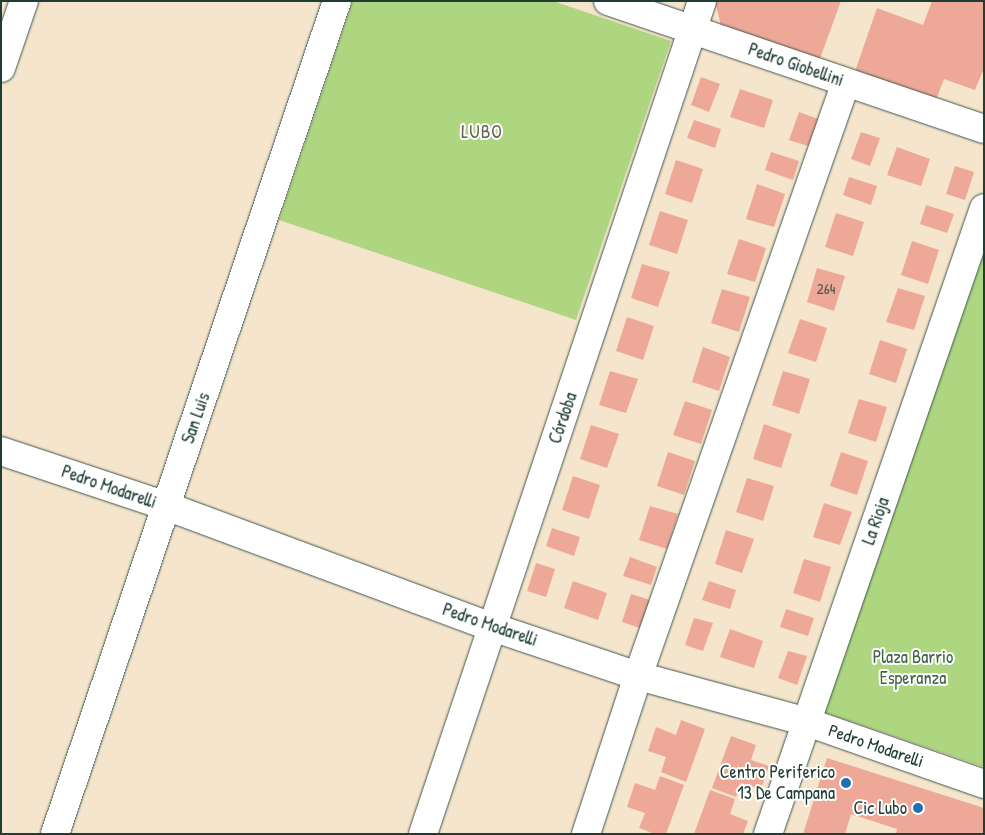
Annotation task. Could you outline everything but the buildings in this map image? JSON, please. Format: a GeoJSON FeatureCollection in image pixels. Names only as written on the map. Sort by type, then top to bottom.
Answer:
{"type":"FeatureCollection","features":[{"type":"Feature","properties":{"kind":"street"},"geometry":{"type":"LineString","coordinates":[[1,68],[24,1]]}},
{"type":"Feature","properties":{"kind":"street","name":"San Luis"},"geometry":{"type":"LineString","coordinates":[[55,834],[337,1]]}},
{"type":"Feature","properties":{"kind":"street","name":"Pedro Giobellini"},"geometry":{"type":"LineString","coordinates":[[608,1],[984,130]]}},
{"type":"Feature","properties":{"kind":"street","name":"Córdoba"},"geometry":{"type":"LineString","coordinates":[[423,834],[702,1]]}},
{"type":"Feature","properties":{"kind":"street"},"geometry":{"type":"LineString","coordinates":[[586,834],[638,676],[846,82]]}},
{"type":"Feature","properties":{"kind":"street","name":"La Rioja"},"geometry":{"type":"LineString","coordinates":[[768,834],[984,208]]}},
{"type":"Feature","properties":{"kind":"street","name":"Pedro Modarelli"},"geometry":{"type":"LineString","coordinates":[[1,451],[166,506],[492,627],[638,676],[807,722],[984,784]]}},
{"type":"Feature","properties":{"kind":"green space"},"geometry":{"type":"Polygon","coordinates":[[[353,1],[553,1],[671,41],[576,320],[279,220],[353,1]]]}},
{"type":"Feature","properties":{"kind":"green space","name":"Plaza Barrio Esperanza"},"geometry":{"type":"Polygon","coordinates":[[[984,251],[984,767],[823,712],[984,251]]]}},
{"type":"Feature","properties":{"kind":"place","name":"Centro Periferico 13 De Campana"},"geometry":{"type":"Point","coordinates":[846,783]}},
{"type":"Feature","properties":{"kind":"place","name":"Cic Lubo"},"geometry":{"type":"Point","coordinates":[918,808]}},
{"type":"Feature","properties":{"kind":"district","name":"LUBO"},"geometry":{"type":"Point","coordinates":[482,132]}}]}
